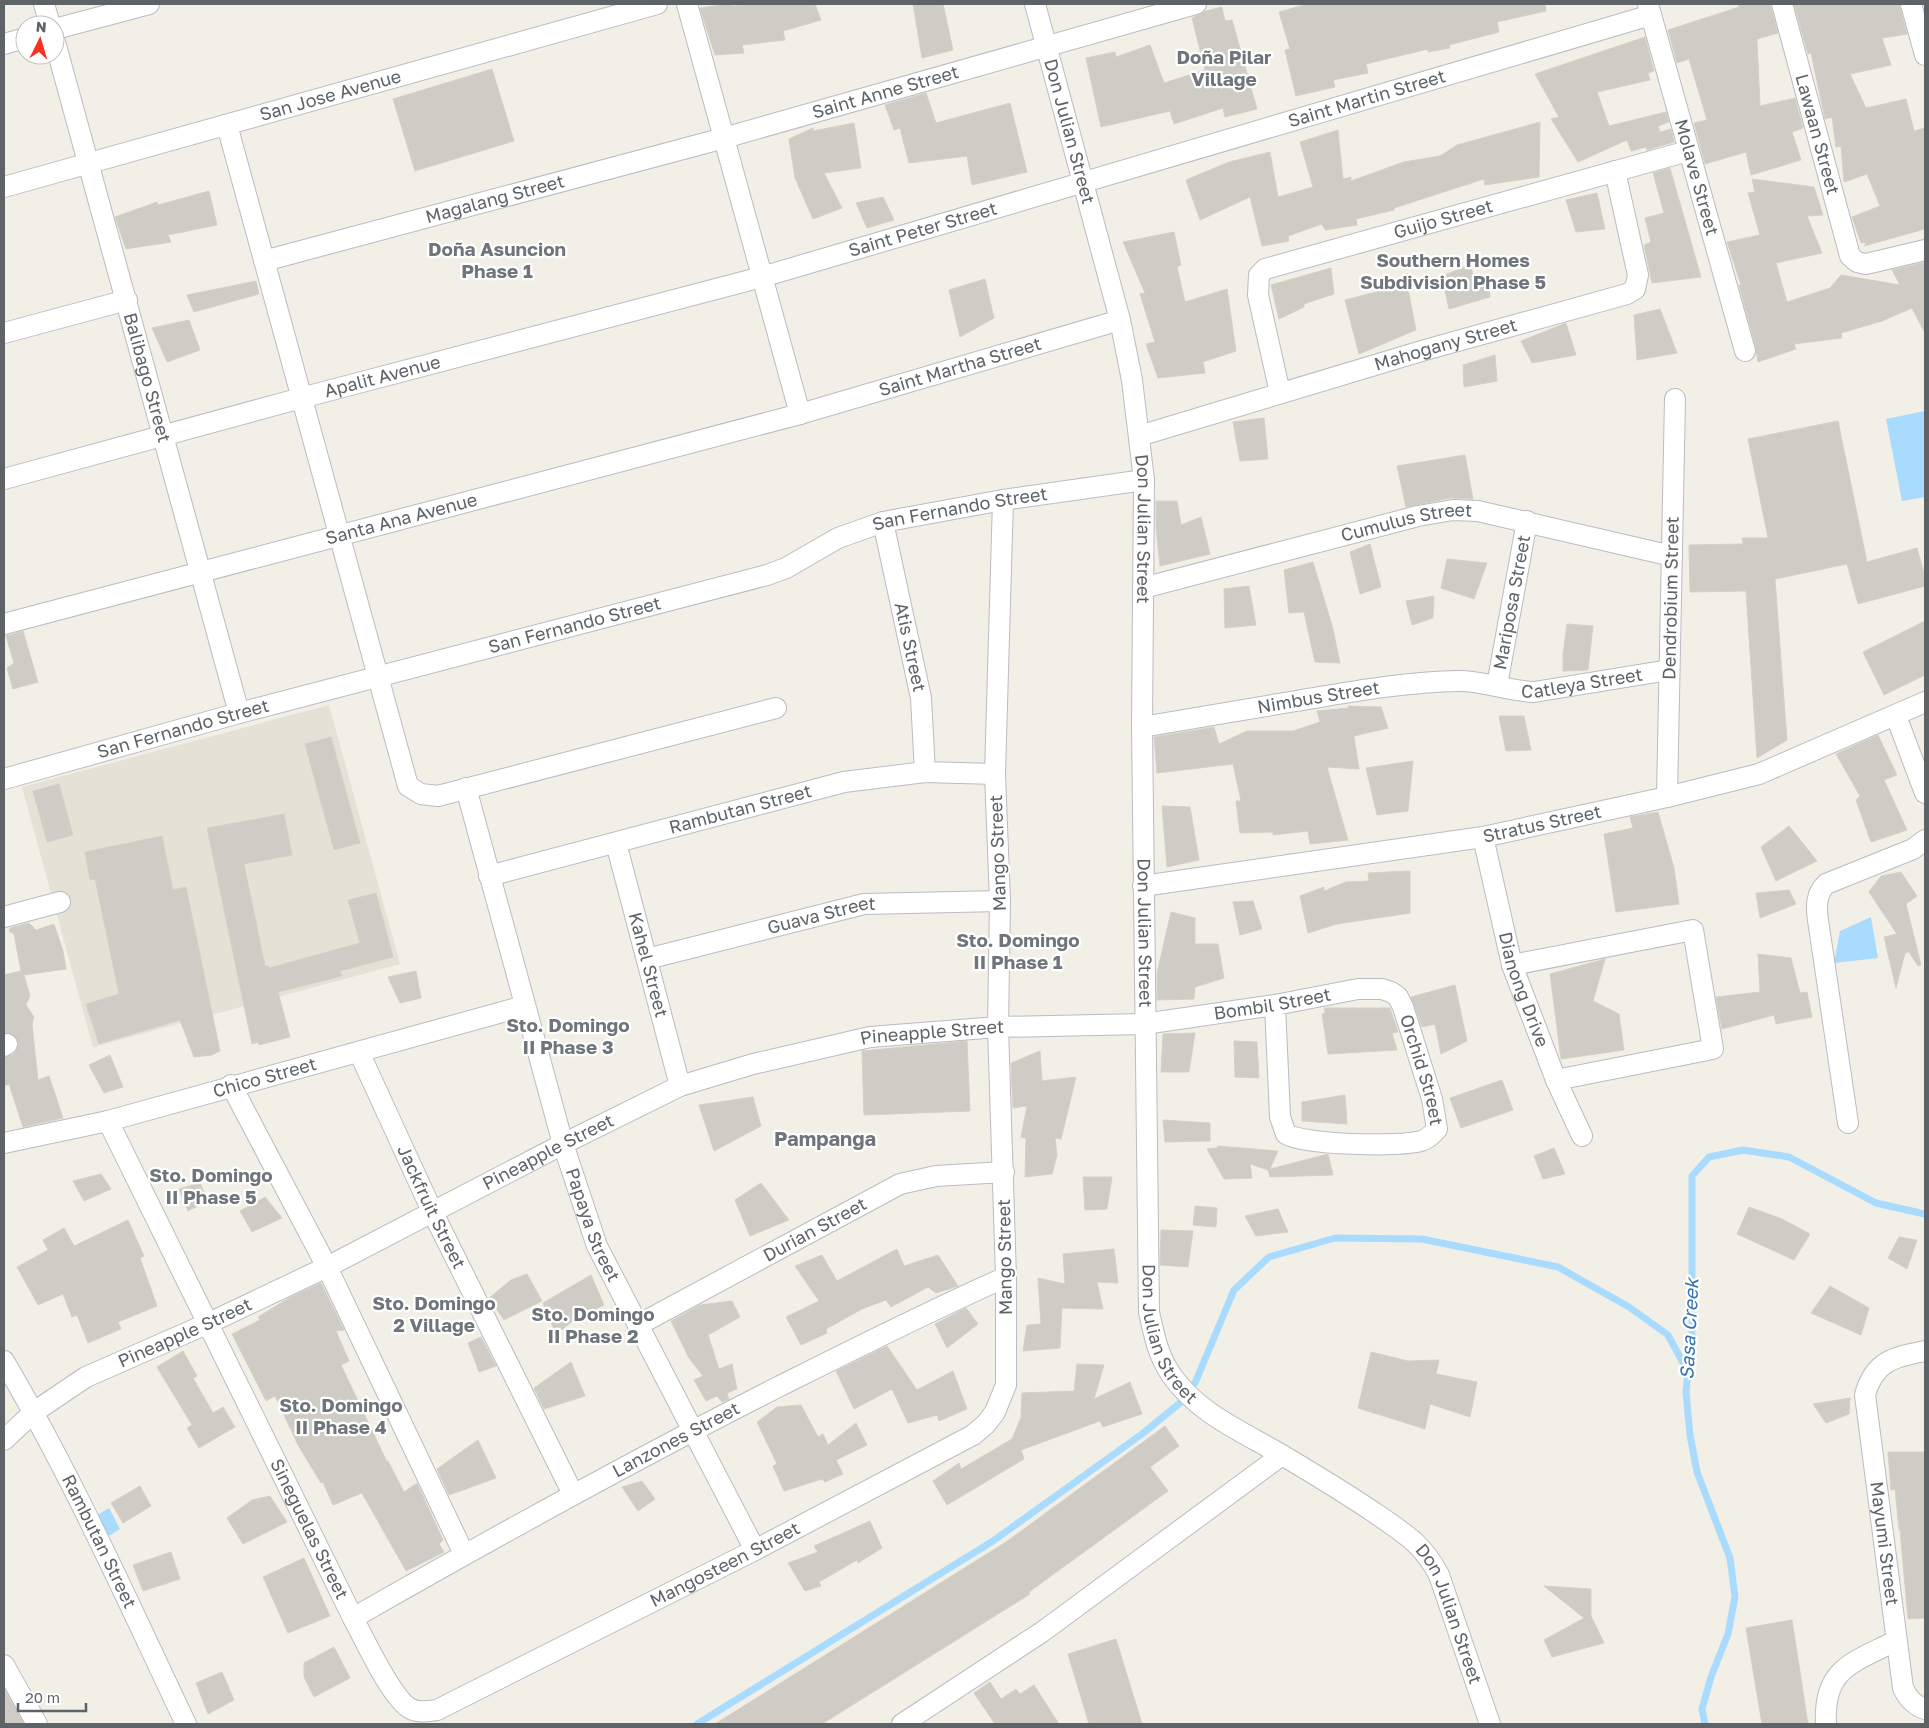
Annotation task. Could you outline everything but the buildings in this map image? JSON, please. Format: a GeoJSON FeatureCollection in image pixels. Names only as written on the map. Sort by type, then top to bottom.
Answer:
{"type":"FeatureCollection","features":[{"type":"Feature","properties":{"kind":"street"},"geometry":{"type":"LineString","coordinates":[[65,26],[149,4]]}},
{"type":"Feature","properties":{"kind":"street","name":"San Jose Avenue"},"geometry":{"type":"LineString","coordinates":[[4,187],[656,4]]}},
{"type":"Feature","properties":{"kind":"street"},"geometry":{"type":"LineString","coordinates":[[688,4],[800,414]]}},
{"type":"Feature","properties":{"kind":"street","name":"Don Julian Street"},"geometry":{"type":"LineString","coordinates":[[1035,4],[1120,320],[1132,380],[1144,480],[1142,727],[1144,1024],[1149,1312],[1157,1349],[1172,1376],[1196,1402],[1219,1420],[1282,1455],[1368,1509],[1413,1540],[1428,1554],[1440,1575],[1490,1724]]}},
{"type":"Feature","properties":{"kind":"street","name":"Saint Anne Street"},"geometry":{"type":"LineString","coordinates":[[724,138],[1196,4]]}},
{"type":"Feature","properties":{"kind":"street","name":"Lawaan Street"},"geometry":{"type":"LineString","coordinates":[[1782,4],[1850,256],[1857,262],[1866,264],[1925,250]]}},
{"type":"Feature","properties":{"kind":"street"},"geometry":{"type":"LineString","coordinates":[[1911,4],[1925,55]]}},
{"type":"Feature","properties":{"kind":"street","name":"Molave Street"},"geometry":{"type":"LineString","coordinates":[[1650,9],[1745,351]]}},
{"type":"Feature","properties":{"kind":"street","name":"Saint Martin Street"},"geometry":{"type":"LineString","coordinates":[[1084,182],[1650,9]]}},
{"type":"Feature","properties":{"kind":"street","name":"Balibago Street"},"geometry":{"type":"LineString","coordinates":[[62,65],[239,713]]}},
{"type":"Feature","properties":{"kind":"street"},"geometry":{"type":"LineString","coordinates":[[227,125],[376,677],[408,786],[421,794],[438,796],[776,708]]}},
{"type":"Feature","properties":{"kind":"street","name":"Magalang Street"},"geometry":{"type":"LineString","coordinates":[[264,261],[724,138]]}},
{"type":"Feature","properties":{"kind":"street","name":"Guijo Street"},"geometry":{"type":"LineString","coordinates":[[1280,393],[1258,295],[1259,275],[1266,269],[1688,151]]}},
{"type":"Feature","properties":{"kind":"street","name":"Mahogany Street"},"geometry":{"type":"LineString","coordinates":[[1140,436],[1425,350],[1627,294],[1634,289],[1638,275],[1615,170]]}},
{"type":"Feature","properties":{"kind":"street","name":"Saint Peter Street"},"geometry":{"type":"LineString","coordinates":[[762,277],[1084,182]]}},
{"type":"Feature","properties":{"kind":"street","name":"Apalit Avenue"},"geometry":{"type":"LineString","coordinates":[[4,479],[301,398],[762,277]]}},
{"type":"Feature","properties":{"kind":"street"},"geometry":{"type":"LineString","coordinates":[[4,332],[127,300]]}},
{"type":"Feature","properties":{"kind":"street","name":"Saint Martha Street"},"geometry":{"type":"LineString","coordinates":[[800,414],[1120,320]]}},
{"type":"Feature","properties":{"kind":"street","name":"Dendrobium Street"},"geometry":{"type":"LineString","coordinates":[[1668,797],[1668,670],[1675,398]]}},
{"type":"Feature","properties":{"kind":"street","name":"Santa Ana Avenue"},"geometry":{"type":"LineString","coordinates":[[4,624],[338,534],[800,414]]}},
{"type":"Feature","properties":{"kind":"street","name":"San Fernando Street"},"geometry":{"type":"LineString","coordinates":[[4,779],[239,713],[767,575],[786,568],[838,538],[882,522],[1003,500],[1144,480]]}},
{"type":"Feature","properties":{"kind":"street","name":"Mango Street"},"geometry":{"type":"LineString","coordinates":[[1003,500],[995,774],[1000,901],[998,1028],[1004,1172],[1006,1385]]}},
{"type":"Feature","properties":{"kind":"street","name":"Cumulus Street"},"geometry":{"type":"LineString","coordinates":[[1143,588],[1418,516],[1453,510],[1478,511],[1527,521],[1672,556]]}},
{"type":"Feature","properties":{"kind":"street","name":"Mariposa Street"},"geometry":{"type":"LineString","coordinates":[[1497,684],[1527,521]]}},
{"type":"Feature","properties":{"kind":"street","name":"Atis Street"},"geometry":{"type":"LineString","coordinates":[[882,522],[921,698],[925,772]]}},
{"type":"Feature","properties":{"kind":"street","name":"Catleya Street"},"geometry":{"type":"LineString","coordinates":[[1497,684],[1516,692],[1540,692],[1668,670]]}},
{"type":"Feature","properties":{"kind":"street","name":"Nimbus Street"},"geometry":{"type":"LineString","coordinates":[[1142,727],[1346,692],[1393,686],[1460,681],[1497,684]]}},
{"type":"Feature","properties":{"kind":"street","name":"Stratus Street"},"geometry":{"type":"LineString","coordinates":[[1144,886],[1484,837],[1668,797],[1759,774],[1925,702]]}},
{"type":"Feature","properties":{"kind":"street"},"geometry":{"type":"LineString","coordinates":[[1896,716],[1925,793]]}},
{"type":"Feature","properties":{"kind":"street","name":"Rambutan Street"},"geometry":{"type":"LineString","coordinates":[[489,876],[844,782],[925,772],[995,774]]}},
{"type":"Feature","properties":{"kind":"street","name":"Papaya Street"},"geometry":{"type":"LineString","coordinates":[[466,788],[563,1144],[597,1246],[755,1550]]}},
{"type":"Feature","properties":{"kind":"street","name":"Dianong Drive"},"geometry":{"type":"LineString","coordinates":[[1484,837],[1512,965],[1556,1080],[1582,1136]]}},
{"type":"Feature","properties":{"kind":"street"},"geometry":{"type":"LineString","coordinates":[[1848,1123],[1818,920],[1817,899],[1820,890],[1826,884],[1913,848],[1925,840]]}},
{"type":"Feature","properties":{"kind":"street","name":"Kahel Street"},"geometry":{"type":"LineString","coordinates":[[616,843],[680,1086]]}},
{"type":"Feature","properties":{"kind":"street","name":"Guava Street"},"geometry":{"type":"LineString","coordinates":[[647,959],[864,904],[1000,901]]}},
{"type":"Feature","properties":{"kind":"street"},"geometry":{"type":"LineString","coordinates":[[4,917],[60,902]]}},
{"type":"Feature","properties":{"kind":"street"},"geometry":{"type":"LineString","coordinates":[[1512,965],[1693,930],[1713,1049],[1556,1080]]}},
{"type":"Feature","properties":{"kind":"street","name":"Bombil Street"},"geometry":{"type":"LineString","coordinates":[[1144,1024],[1276,1005],[1358,989],[1382,989],[1398,997]]}},
{"type":"Feature","properties":{"kind":"street","name":"Orchid Street"},"geometry":{"type":"LineString","coordinates":[[1276,1005],[1280,1117],[1286,1134],[1314,1141],[1408,1143],[1432,1136],[1436,1129],[1432,1099],[1398,997]]}},
{"type":"Feature","properties":{"kind":"street","name":"Chico Street"},"geometry":{"type":"LineString","coordinates":[[4,1143],[108,1121],[231,1085],[524,1006]]}},
{"type":"Feature","properties":{"kind":"street","name":"Pineapple Street"},"geometry":{"type":"LineString","coordinates":[[4,1440],[34,1412],[86,1377],[209,1323],[327,1267],[432,1211],[680,1086],[753,1064],[870,1037],[998,1028],[1144,1024]]}},
{"type":"Feature","properties":{"kind":"street","name":"Jackfruit Street"},"geometry":{"type":"LineString","coordinates":[[359,1052],[432,1211],[573,1494]]}},
{"type":"Feature","properties":{"kind":"street"},"geometry":{"type":"LineString","coordinates":[[231,1085],[327,1267],[464,1554]]}},
{"type":"Feature","properties":{"kind":"street","name":"Sineguelas Street"},"geometry":{"type":"LineString","coordinates":[[108,1121],[353,1618],[392,1690],[403,1704],[418,1711]]}},
{"type":"Feature","properties":{"kind":"street","name":"Durian Street"},"geometry":{"type":"LineString","coordinates":[[638,1325],[900,1184],[936,1176],[1004,1172]]}},
{"type":"Feature","properties":{"kind":"street","name":"Lanzones Street"},"geometry":{"type":"LineString","coordinates":[[353,1618],[464,1554],[692,1431],[912,1319],[1006,1277]]}},
{"type":"Feature","properties":{"kind":"street","name":"Mayumi Street"},"geometry":{"type":"LineString","coordinates":[[1919,1706],[1903,1688],[1895,1641],[1865,1395],[1869,1380],[1877,1369],[1890,1360],[1925,1351]]}},
{"type":"Feature","properties":{"kind":"street","name":"Rambutan Street"},"geometry":{"type":"LineString","coordinates":[[4,1361],[34,1412],[72,1487],[186,1724]]}},
{"type":"Feature","properties":{"kind":"street","name":"Mangosteen Street"},"geometry":{"type":"LineString","coordinates":[[418,1711],[437,1710],[755,1550],[973,1435],[986,1424],[995,1412],[1006,1385]]}},
{"type":"Feature","properties":{"kind":"street"},"geometry":{"type":"LineString","coordinates":[[902,1724],[1042,1632],[1282,1455]]}},
{"type":"Feature","properties":{"kind":"street"},"geometry":{"type":"LineString","coordinates":[[1826,1724],[1825,1710],[1828,1695],[1834,1680],[1843,1669],[1895,1641]]}},
{"type":"Feature","properties":{"kind":"street"},"geometry":{"type":"LineString","coordinates":[[4,1665],[37,1724]]}},
{"type":"Feature","properties":{"kind":"shaded area"},"geometry":{"type":"Polygon","coordinates":[[[329,705],[400,964],[93,1047],[22,787],[329,705]]]}},
{"type":"Feature","properties":{"kind":"water"},"geometry":{"type":"Polygon","coordinates":[[[1925,411],[1925,497],[1902,501],[1886,419],[1925,411]]]}},
{"type":"Feature","properties":{"kind":"water"},"geometry":{"type":"Polygon","coordinates":[[[1871,917],[1878,958],[1834,963],[1840,931],[1871,917]]]}},
{"type":"Feature","properties":{"kind":"water"},"geometry":{"type":"Polygon","coordinates":[[[109,1508],[120,1529],[104,1539],[97,1515],[109,1508]]]}},
{"type":"Feature","properties":{"kind":"waterway","name":"Sasa Creek"},"geometry":{"type":"LineString","coordinates":[[1705,1724],[1702,1709],[1711,1677],[1728,1634],[1735,1597],[1730,1558],[1697,1472],[1690,1435],[1686,1392],[1692,1334],[1692,1176],[1709,1157],[1743,1150],[1789,1157],[1876,1203],[1925,1214]]}},
{"type":"Feature","properties":{"kind":"waterway"},"geometry":{"type":"LineString","coordinates":[[1195,1383],[1234,1290],[1269,1257],[1335,1238],[1422,1239],[1558,1267],[1629,1307],[1668,1335],[1688,1372]]}},
{"type":"Feature","properties":{"kind":"waterway"},"geometry":{"type":"LineString","coordinates":[[697,1724],[993,1541],[1142,1434],[1180,1403]]}},
{"type":"Feature","properties":{"kind":"district","name":"Doña Pilar Village"},"geometry":{"type":"Point","coordinates":[1224,68]}},
{"type":"Feature","properties":{"kind":"district","name":"Doña Asuncion Phase 1"},"geometry":{"type":"Point","coordinates":[497,260]}},
{"type":"Feature","properties":{"kind":"district","name":"Southern Homes Subdivision Phase 5"},"geometry":{"type":"Point","coordinates":[1453,271]}},
{"type":"Feature","properties":{"kind":"district","name":"Sto. Domingo II Phase 1"},"geometry":{"type":"Point","coordinates":[1018,951]}},
{"type":"Feature","properties":{"kind":"district","name":"Sto. Domingo II Phase 3"},"geometry":{"type":"Point","coordinates":[568,1036]}},
{"type":"Feature","properties":{"kind":"district","name":"Pampanga"},"geometry":{"type":"Point","coordinates":[825,1139]}},
{"type":"Feature","properties":{"kind":"district","name":"Sto. Domingo II Phase 5"},"geometry":{"type":"Point","coordinates":[211,1186]}},
{"type":"Feature","properties":{"kind":"district","name":"Sto. Domingo 2 Village"},"geometry":{"type":"Point","coordinates":[434,1314]}},
{"type":"Feature","properties":{"kind":"district","name":"Sto. Domingo II Phase 2"},"geometry":{"type":"Point","coordinates":[593,1325]}},
{"type":"Feature","properties":{"kind":"district","name":"Sto. Domingo II Phase 4"},"geometry":{"type":"Point","coordinates":[341,1416]}}]}
